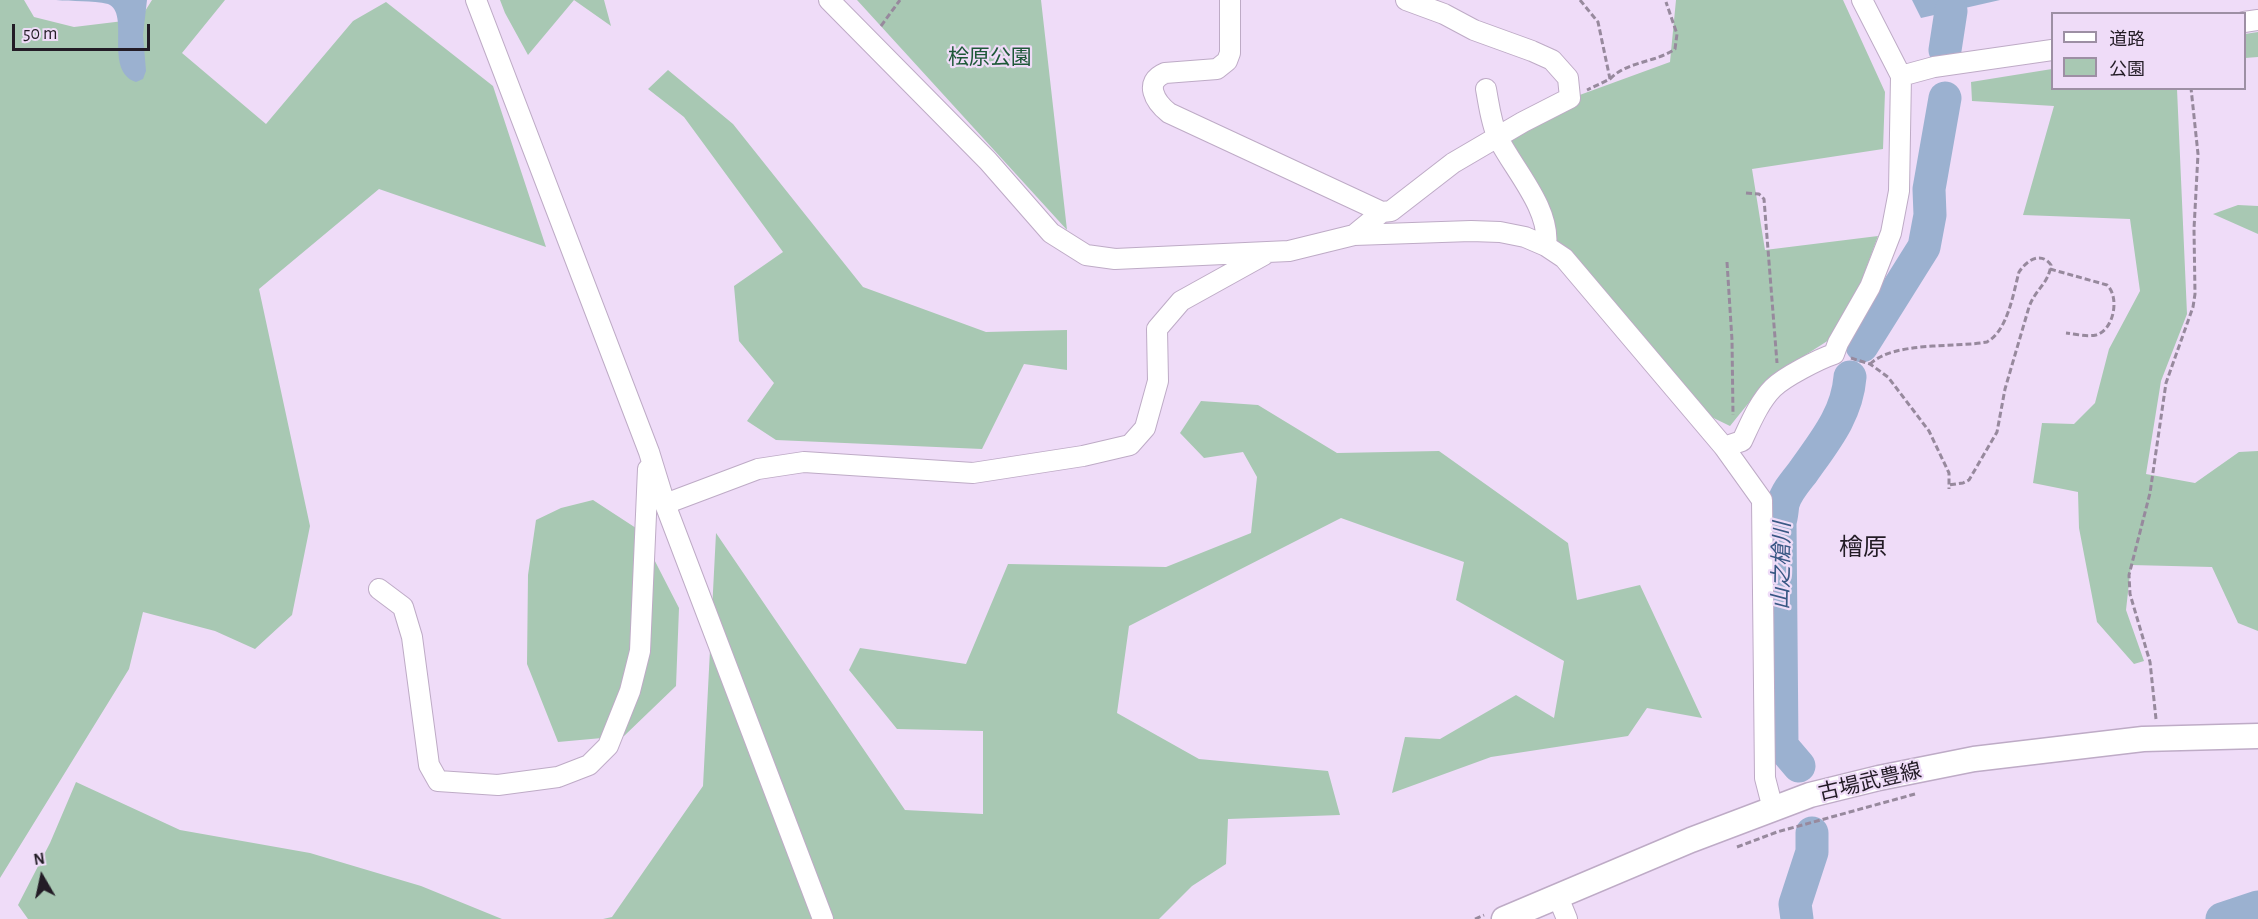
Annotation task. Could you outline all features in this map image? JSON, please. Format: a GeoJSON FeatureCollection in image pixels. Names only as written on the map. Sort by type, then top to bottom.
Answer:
{"type":"FeatureCollection","features":[{"type":"Feature","properties":{"kind":"main road","name":"古場武豊線"},"geometry":{"type":"LineString","coordinates":[[1504,919],[1562,908],[1691,840],[1810,795],[1880,778],[1974,759],[2158,739],[2258,736]]}},
{"type":"Feature","properties":{"kind":"street"},"geometry":{"type":"LineString","coordinates":[[476,0],[649,452],[665,504],[823,919]]}},
{"type":"Feature","properties":{"kind":"street"},"geometry":{"type":"LineString","coordinates":[[829,0],[988,161],[1051,233],[1086,255],[1125,259],[1289,251],[1354,235],[1500,232],[1525,237],[1546,246],[1564,258],[1724,447],[1762,500],[1765,778],[1773,809]]}},
{"type":"Feature","properties":{"kind":"street"},"geometry":{"type":"LineString","coordinates":[[1230,0],[1230,53],[1227,61],[1217,69],[1160,75],[1152,85],[1152,92],[1160,106],[1169,113],[1416,222],[1429,233]]}},
{"type":"Feature","properties":{"kind":"street"},"geometry":{"type":"LineString","coordinates":[[1354,235],[1454,163],[1570,98],[1568,78],[1552,60],[1474,30],[1444,14],[1406,0]]}},
{"type":"Feature","properties":{"kind":"street"},"geometry":{"type":"LineString","coordinates":[[1724,447],[1742,441],[1756,413],[1773,388],[1834,354],[1870,287],[1892,233],[1899,191],[1901,76],[1862,0]]}},
{"type":"Feature","properties":{"kind":"street"},"geometry":{"type":"LineString","coordinates":[[1901,76],[1934,68],[2051,50]]}},
{"type":"Feature","properties":{"kind":"street"},"geometry":{"type":"LineString","coordinates":[[1486,89],[1498,137],[1540,210],[1546,226],[1546,246]]}},
{"type":"Feature","properties":{"kind":"street"},"geometry":{"type":"LineString","coordinates":[[665,504],[758,469],[804,462],[973,473],[1083,456],[1130,445],[1145,428],[1158,381],[1157,329],[1180,301],[1269,252]]}},
{"type":"Feature","properties":{"kind":"street"},"geometry":{"type":"LineString","coordinates":[[379,589],[403,607],[412,637],[429,765],[438,781],[498,785],[558,777],[589,765],[608,746],[630,691],[640,651],[649,452]]}},
{"type":"Feature","properties":{"kind":"path"},"geometry":{"type":"LineString","coordinates":[[870,42],[900,0]]}},
{"type":"Feature","properties":{"kind":"path"},"geometry":{"type":"LineString","coordinates":[[1580,0],[1598,22],[1610,79]]}},
{"type":"Feature","properties":{"kind":"path"},"geometry":{"type":"LineString","coordinates":[[1570,98],[1610,79],[1617,72],[1675,49],[1677,34],[1666,2]]}},
{"type":"Feature","properties":{"kind":"path"},"geometry":{"type":"LineString","coordinates":[[2158,739],[2150,662],[2130,594],[2129,575],[2150,493],[2166,383],[2193,307],[2195,294],[2194,229],[2198,154],[2191,90]]}},
{"type":"Feature","properties":{"kind":"path"},"geometry":{"type":"LineString","coordinates":[[1746,193],[1760,194],[1764,199],[1781,382]]}},
{"type":"Feature","properties":{"kind":"path"},"geometry":{"type":"LineString","coordinates":[[1834,354],[1870,364],[1888,377],[1929,431],[1948,473],[1949,487],[1963,483],[1969,480],[1997,432],[2005,389],[2029,307],[2033,296],[2049,276],[2051,265],[2041,257],[2030,260],[2024,265],[2019,272],[2004,322],[1994,338],[1987,342],[1901,351],[1876,358],[1870,364]]}},
{"type":"Feature","properties":{"kind":"path"},"geometry":{"type":"LineString","coordinates":[[1727,262],[1732,340],[1733,425]]}},
{"type":"Feature","properties":{"kind":"path"},"geometry":{"type":"LineString","coordinates":[[2050,270],[2107,285],[2115,299],[2112,315],[2102,331],[2087,335],[2066,333]]}},
{"type":"Feature","properties":{"kind":"path"},"geometry":{"type":"LineString","coordinates":[[1732,849],[1777,832],[1924,791]]}},
{"type":"Feature","properties":{"kind":"green space"},"geometry":{"type":"Polygon","coordinates":[[[0,0],[24,0],[34,17],[74,27],[140,19],[152,0],[225,0],[182,53],[266,124],[353,21],[386,2],[493,86],[546,247],[379,189],[259,289],[310,526],[292,615],[255,649],[215,631],[143,612],[129,669],[0,878],[0,0]]]}},
{"type":"Feature","properties":{"kind":"green space"},"geometry":{"type":"Polygon","coordinates":[[[500,0],[574,0],[528,55],[500,0]]]}},
{"type":"Feature","properties":{"kind":"green space"},"geometry":{"type":"Polygon","coordinates":[[[574,0],[604,0],[611,26],[574,0]]]}},
{"type":"Feature","properties":{"kind":"green space","name":"桧原公園"},"geometry":{"type":"Polygon","coordinates":[[[857,0],[1041,0],[1067,230],[857,0]]]}},
{"type":"Feature","properties":{"kind":"green space"},"geometry":{"type":"Polygon","coordinates":[[[1676,0],[1843,0],[1885,92],[1883,149],[1752,169],[1765,250],[1878,236],[1843,331],[1768,379],[1730,426],[1697,410],[1546,241],[1503,123],[1670,62],[1676,0]]]}},
{"type":"Feature","properties":{"kind":"green space"},"geometry":{"type":"Polygon","coordinates":[[[2258,32],[2258,57],[2246,58],[2246,34],[2258,32]]]}},
{"type":"Feature","properties":{"kind":"green space"},"geometry":{"type":"Polygon","coordinates":[[[2051,69],[2051,90],[2177,90],[2187,314],[2161,381],[2146,474],[2195,483],[2239,452],[2258,451],[2258,631],[2238,623],[2212,567],[2131,565],[2126,610],[2144,661],[2134,664],[2097,622],[2079,528],[2078,492],[2033,483],[2042,423],[2074,424],[2095,403],[2109,349],[2140,291],[2130,219],[2023,215],[2054,106],[1972,101],[1971,82],[2051,69]]]}},
{"type":"Feature","properties":{"kind":"green space"},"geometry":{"type":"Polygon","coordinates":[[[668,70],[733,124],[863,287],[986,332],[1067,330],[1067,370],[1024,364],[982,449],[776,440],[747,421],[774,383],[739,341],[734,286],[783,252],[684,117],[648,89],[668,70]]]}},
{"type":"Feature","properties":{"kind":"green space"},"geometry":{"type":"Polygon","coordinates":[[[2238,205],[2258,206],[2258,234],[2213,214],[2238,205]]]}},
{"type":"Feature","properties":{"kind":"green space"},"geometry":{"type":"Polygon","coordinates":[[[1201,401],[1258,405],[1337,453],[1439,451],[1568,543],[1577,600],[1640,585],[1702,718],[1647,708],[1628,736],[1491,757],[1392,793],[1405,737],[1440,739],[1516,695],[1554,718],[1564,661],[1456,600],[1464,562],[1341,518],[1129,626],[1117,713],[1199,759],[1328,771],[1340,815],[1228,819],[1226,864],[1192,886],[1159,919],[603,919],[612,917],[703,786],[716,533],[905,810],[983,814],[983,731],[897,729],[849,670],[860,648],[966,664],[1008,564],[1166,567],[1251,533],[1257,477],[1243,452],[1204,458],[1180,433],[1201,401]]]}},
{"type":"Feature","properties":{"kind":"green space"},"geometry":{"type":"Polygon","coordinates":[[[593,500],[639,530],[679,608],[676,686],[624,736],[558,742],[527,664],[528,575],[536,520],[561,508],[593,500]]]}},
{"type":"Feature","properties":{"kind":"green space"},"geometry":{"type":"Polygon","coordinates":[[[76,782],[180,830],[310,853],[421,886],[502,919],[28,919],[18,905],[50,843],[76,782]]]}},
{"type":"Feature","properties":{"kind":"water"},"geometry":{"type":"Polygon","coordinates":[[[56,0],[147,0],[143,35],[146,71],[143,79],[136,82],[126,76],[121,66],[117,18],[114,9],[102,3],[56,0]]]}},
{"type":"Feature","properties":{"kind":"water"},"geometry":{"type":"Polygon","coordinates":[[[1912,0],[2000,0],[1921,18],[1912,0]]]}},
{"type":"Feature","properties":{"kind":"waterway","name":"山之槍川"},"geometry":{"type":"LineString","coordinates":[[1945,50],[1951,11]]}},
{"type":"Feature","properties":{"kind":"waterway","name":"山之槍川"},"geometry":{"type":"LineString","coordinates":[[1862,346],[1924,247],[1930,215],[1929,189],[1945,98]]}},
{"type":"Feature","properties":{"kind":"waterway","name":"山之槍川"},"geometry":{"type":"LineString","coordinates":[[1799,766],[1782,746],[1780,522],[1786,495],[1826,439],[1839,416],[1848,391],[1850,377]]}},
{"type":"Feature","properties":{"kind":"waterway","name":"山之槍川"},"geometry":{"type":"LineString","coordinates":[[1797,919],[1795,904],[1812,852],[1812,833]]}},
{"type":"Feature","properties":{"kind":"waterway"},"geometry":{"type":"LineString","coordinates":[[2222,919],[2258,907]]}},
{"type":"Feature","properties":{"kind":"district","name":"檜原"},"geometry":{"type":"Point","coordinates":[1863,548]}}]}
